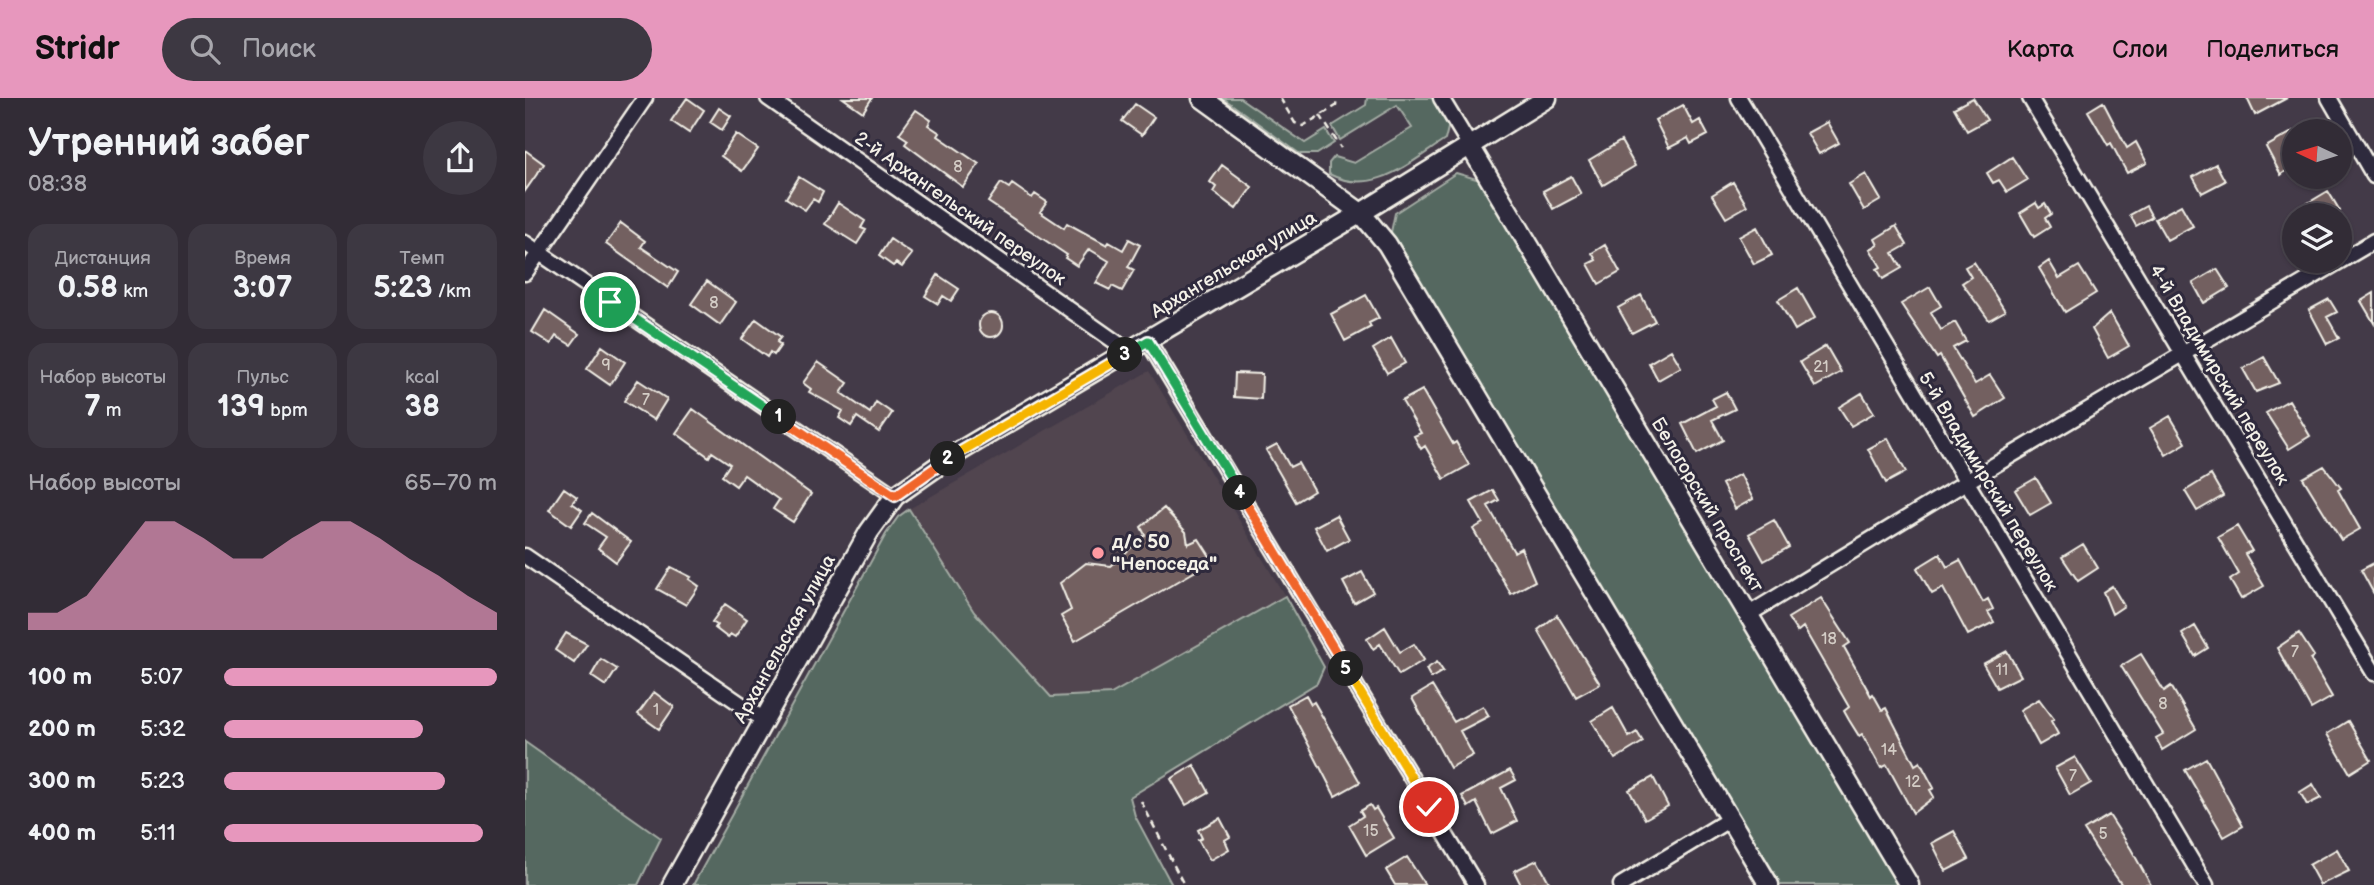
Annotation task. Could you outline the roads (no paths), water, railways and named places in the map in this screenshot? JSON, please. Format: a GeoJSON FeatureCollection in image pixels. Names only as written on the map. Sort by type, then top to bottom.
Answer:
{"type":"FeatureCollection","features":[{"type":"Feature","properties":{"kind":"street"},"geometry":{"type":"LineString","coordinates":[[525,272],[645,98]]}},
{"type":"Feature","properties":{"kind":"street","name":"2-й Архангельский переулок"},"geometry":{"type":"LineString","coordinates":[[768,98],[1130,352]]}},
{"type":"Feature","properties":{"kind":"street"},"geometry":{"type":"LineString","coordinates":[[1202,98],[1361,213],[1387,244],[1769,885]]}},
{"type":"Feature","properties":{"kind":"street"},"geometry":{"type":"LineString","coordinates":[[1441,98],[1470,146]]}},
{"type":"Feature","properties":{"kind":"street","name":"Архангельская улица"},"geometry":{"type":"LineString","coordinates":[[672,885],[848,569],[895,496],[955,454],[1130,352],[1548,98]]}},
{"type":"Feature","properties":{"kind":"street","name":"5-й Владимирский переулок"},"geometry":{"type":"LineString","coordinates":[[1739,98],[2206,885]]}},
{"type":"Feature","properties":{"kind":"street","name":"4-й Владимирский переулок"},"geometry":{"type":"LineString","coordinates":[[2030,98],[2374,673]]}},
{"type":"Feature","properties":{"kind":"street"},"geometry":{"type":"LineString","coordinates":[[2329,98],[2374,176]]}},
{"type":"Feature","properties":{"kind":"street","name":"Белогорский проспект"},"geometry":{"type":"LineString","coordinates":[[1470,146],[1909,885]]}},
{"type":"Feature","properties":{"kind":"street"},"geometry":{"type":"LineString","coordinates":[[1749,614],[1966,482],[2374,241]]}},
{"type":"Feature","properties":{"kind":"street"},"geometry":{"type":"LineString","coordinates":[[525,243],[895,496]]}},
{"type":"Feature","properties":{"kind":"street"},"geometry":{"type":"LineString","coordinates":[[1148,341],[1476,885]]}},
{"type":"Feature","properties":{"kind":"street"},"geometry":{"type":"LineString","coordinates":[[525,556],[764,720]]}},
{"type":"Feature","properties":{"kind":"street"},"geometry":{"type":"LineString","coordinates":[[1621,885],[1730,819]]}},
{"type":"Feature","properties":{"kind":"place","name":"д/с 50 \"Непоседа\""},"geometry":{"type":"Point","coordinates":[1098,553]}}]}
